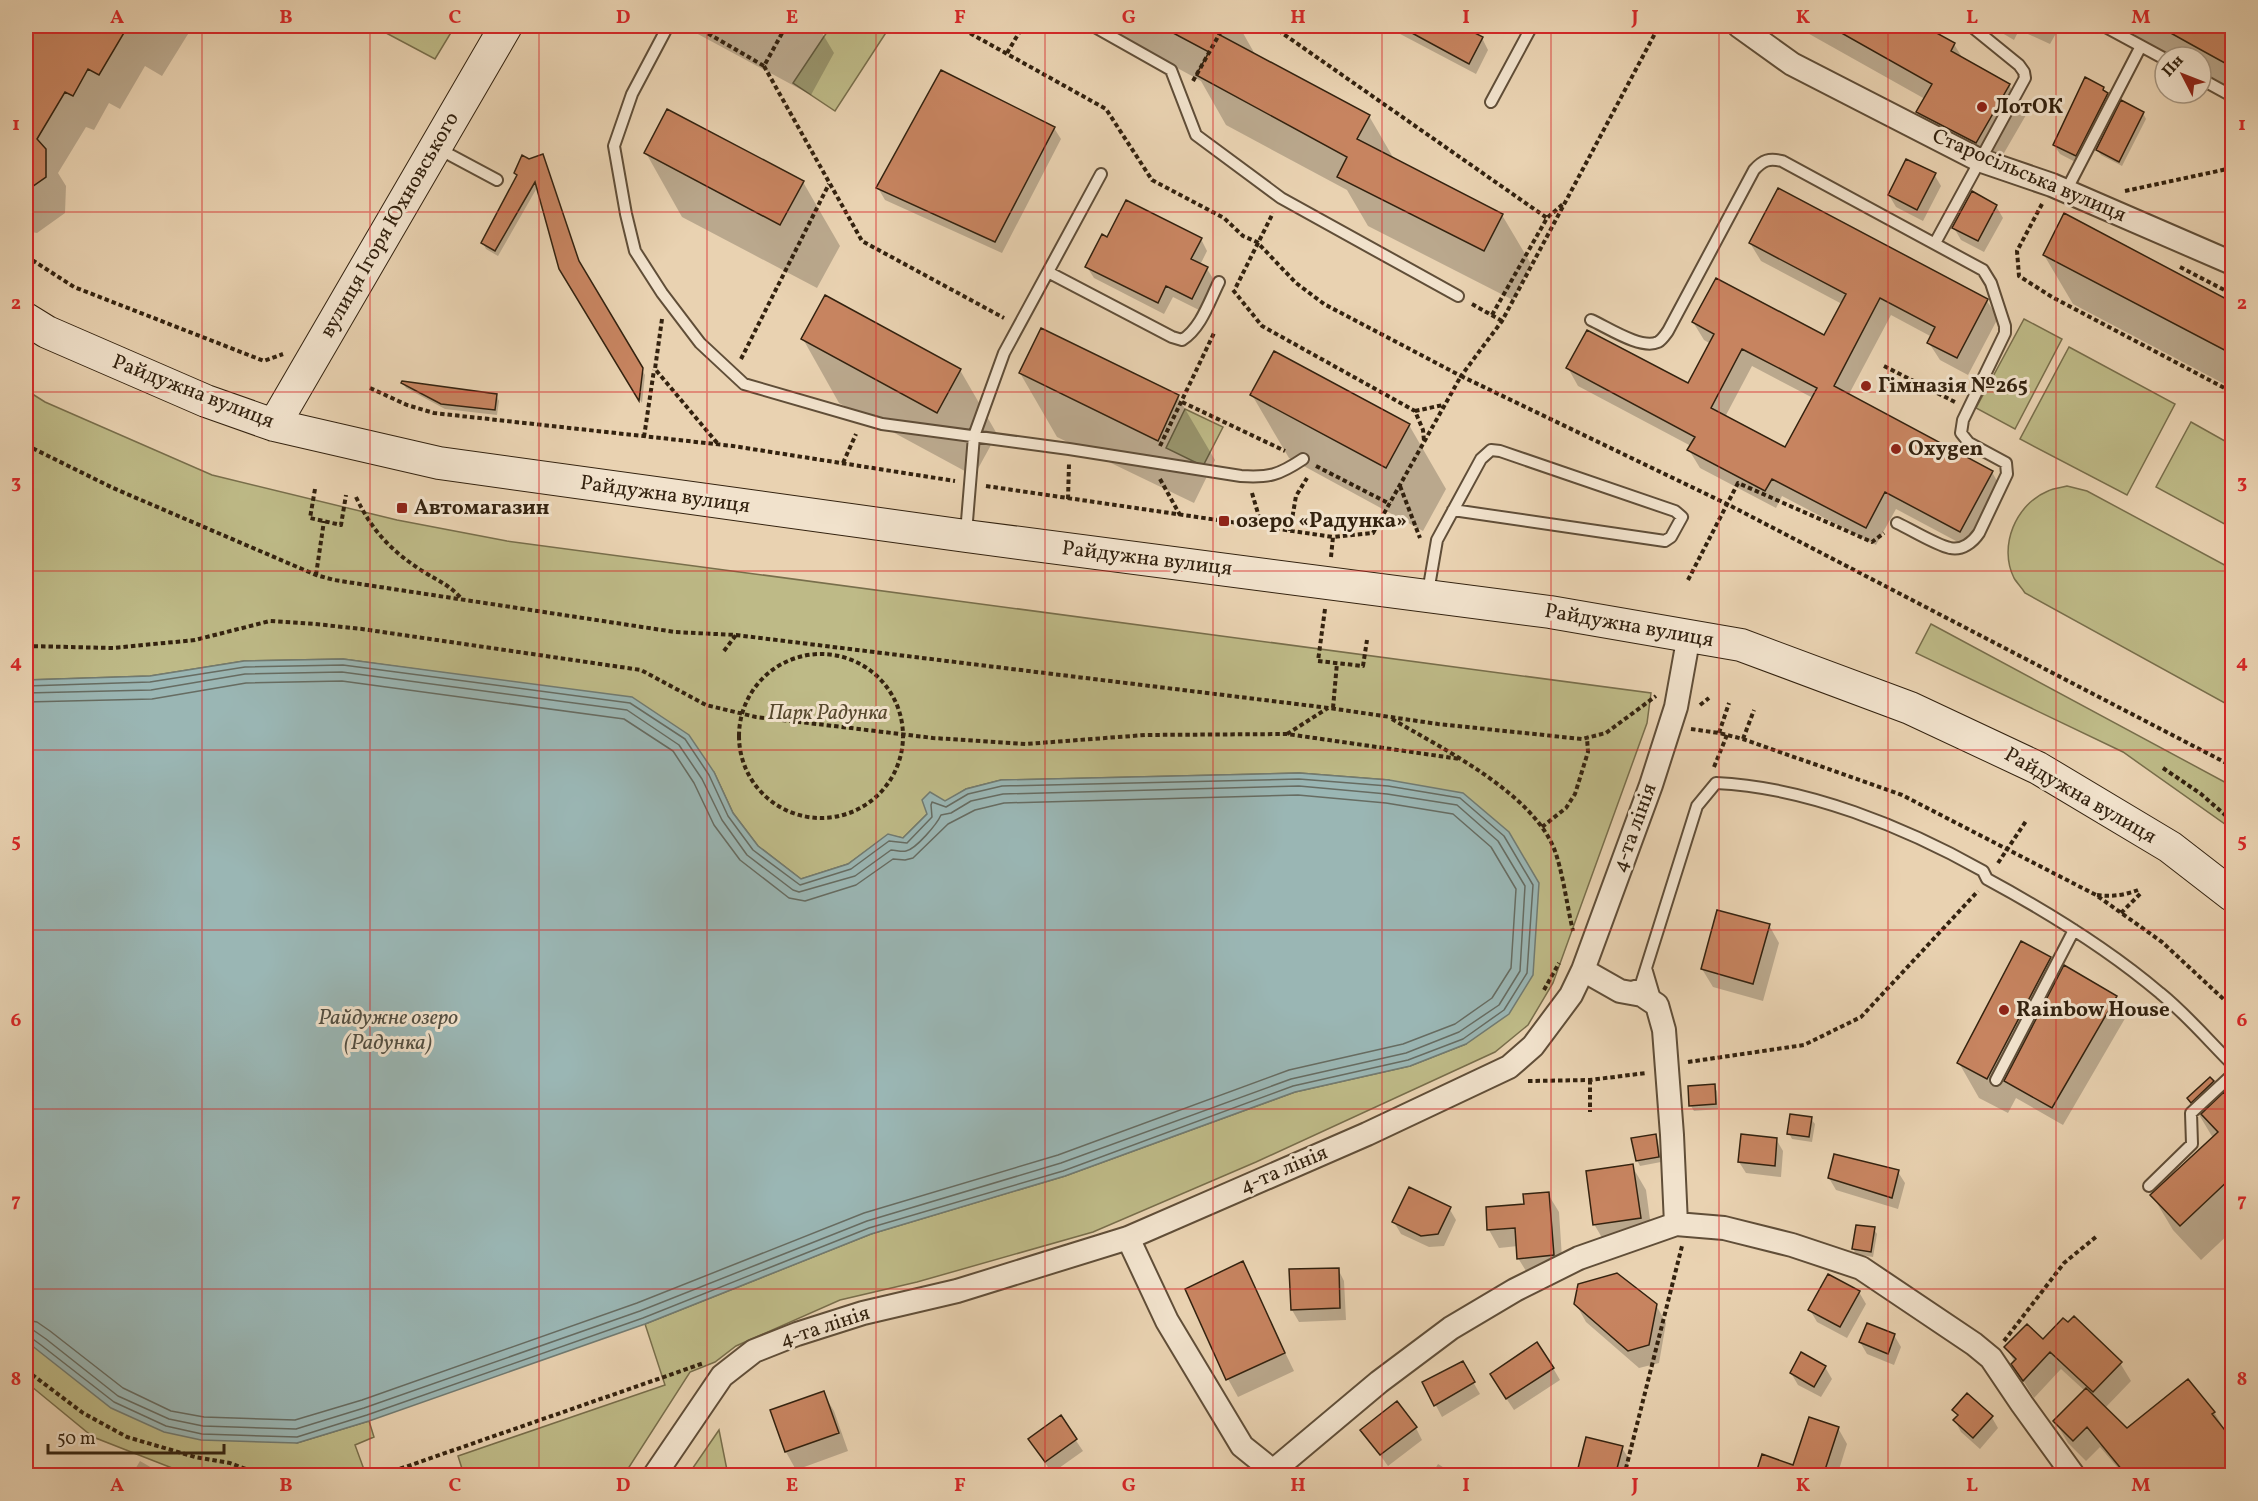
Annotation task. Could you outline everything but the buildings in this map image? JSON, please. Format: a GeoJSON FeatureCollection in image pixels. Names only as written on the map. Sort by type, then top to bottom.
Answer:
{"type":"FeatureCollection","features":[{"type":"Feature","properties":{"kind":"street","name":"вулиця Ігоря Юхновського"},"geometry":{"type":"LineString","coordinates":[[274,425],[507,26]]}},
{"type":"Feature","properties":{"kind":"street","name":"Старосільська вулиця"},"geometry":{"type":"LineString","coordinates":[[1738,26],[1792,64],[1979,160],[2068,192],[2232,263]]}},
{"type":"Feature","properties":{"kind":"street","name":"Райдужна вулиця"},"geometry":{"type":"LineString","coordinates":[[26,319],[46,332],[206,401],[274,425],[439,463],[966,536],[1550,612],[1741,645],[1910,708],[2027,763],[2170,847],[2232,895]]}},
{"type":"Feature","properties":{"kind":"street","name":"4-та лінія"},"geometry":{"type":"LineString","coordinates":[[654,1476],[722,1376],[754,1350],[863,1313],[957,1291],[1128,1238],[1367,1134],[1509,1067],[1533,1047],[1571,995],[1583,970],[1651,785],[1676,707],[1689,635]]}},
{"type":"Feature","properties":{"kind":"street"},"geometry":{"type":"LineString","coordinates":[[1583,970],[1620,992],[1642,995],[1657,1005],[1665,1040],[1681,1225]]}},
{"type":"Feature","properties":{"kind":"street"},"geometry":{"type":"LineString","coordinates":[[1128,1238],[1167,1322],[1242,1446],[1274,1474],[1379,1382],[1451,1328],[1515,1290],[1579,1258],[1681,1225],[1724,1228],[1792,1245],[1861,1268],[1974,1344],[1991,1358],[2074,1476]]}},
{"type":"Feature","properties":{"kind":"lane"},"geometry":{"type":"LineString","coordinates":[[668,26],[632,94],[614,146],[635,251],[666,298],[700,343],[744,384],[882,424],[1069,449],[1151,464],[1248,477],[1264,477],[1282,473],[1303,459]]}},
{"type":"Feature","properties":{"kind":"lane"},"geometry":{"type":"LineString","coordinates":[[1093,26],[1171,70],[1196,135],[1281,198],[1458,296]]}},
{"type":"Feature","properties":{"kind":"lane"},"geometry":{"type":"LineString","coordinates":[[1491,102],[1532,26]]}},
{"type":"Feature","properties":{"kind":"lane"},"geometry":{"type":"LineString","coordinates":[[1935,243],[2025,78],[2019,65],[1972,26]]}},
{"type":"Feature","properties":{"kind":"lane"},"geometry":{"type":"LineString","coordinates":[[2104,26],[2153,52]]}},
{"type":"Feature","properties":{"kind":"lane"},"geometry":{"type":"LineString","coordinates":[[2068,192],[2141,46]]}},
{"type":"Feature","properties":{"kind":"lane"},"geometry":{"type":"LineString","coordinates":[[2213,86],[2232,96]]}},
{"type":"Feature","properties":{"kind":"lane"},"geometry":{"type":"LineString","coordinates":[[436,147],[497,180]]}},
{"type":"Feature","properties":{"kind":"lane"},"geometry":{"type":"LineString","coordinates":[[1591,320],[1635,341],[1648,344],[1660,341],[1668,331],[1754,170],[1761,162],[1771,159],[1782,161],[1983,270],[1991,283],[2005,326],[2002,341],[1961,427],[1965,439],[2001,460],[2007,466],[2007,474],[1979,533],[1967,545],[1951,548],[1898,523]]}},
{"type":"Feature","properties":{"kind":"lane"},"geometry":{"type":"LineString","coordinates":[[966,536],[974,436],[1004,353],[1101,174]]}},
{"type":"Feature","properties":{"kind":"lane"},"geometry":{"type":"LineString","coordinates":[[1048,272],[1172,337],[1182,340],[1190,335],[1197,326],[1219,282]]}},
{"type":"Feature","properties":{"kind":"lane"},"geometry":{"type":"LineString","coordinates":[[1428,596],[1437,540],[1481,459],[1491,450],[1500,451],[1675,511],[1682,517],[1671,537],[1665,541],[1454,510]]}},
{"type":"Feature","properties":{"kind":"lane"},"geometry":{"type":"LineString","coordinates":[[1620,992],[1641,984],[1697,807],[1716,783],[1747,784],[1817,800],[1901,830],[1983,871],[1987,879],[2040,908],[2110,953],[2163,994],[2232,1064]]}},
{"type":"Feature","properties":{"kind":"lane"},"geometry":{"type":"LineString","coordinates":[[1996,1080],[2074,930]]}},
{"type":"Feature","properties":{"kind":"lane"},"geometry":{"type":"LineString","coordinates":[[1646,964],[1657,1005]]}},
{"type":"Feature","properties":{"kind":"lane"},"geometry":{"type":"LineString","coordinates":[[2149,1186],[2192,1144],[2191,1113],[2232,1075]]}},
{"type":"Feature","properties":{"kind":"path"},"geometry":{"type":"LineString","coordinates":[[695,26],[764,66],[862,241],[1019,326]]}},
{"type":"Feature","properties":{"kind":"path"},"geometry":{"type":"LineString","coordinates":[[764,66],[786,26]]}},
{"type":"Feature","properties":{"kind":"path"},"geometry":{"type":"LineString","coordinates":[[957,26],[1106,109],[1152,180],[1224,218],[1243,236],[1257,242],[1296,283],[1324,304],[1461,375],[1727,504],[2232,766]]}},
{"type":"Feature","properties":{"kind":"path"},"geometry":{"type":"LineString","coordinates":[[1007,53],[1023,26]]}},
{"type":"Feature","properties":{"kind":"path"},"geometry":{"type":"LineString","coordinates":[[1183,100],[1224,26]]}},
{"type":"Feature","properties":{"kind":"path"},"geometry":{"type":"LineString","coordinates":[[1272,26],[1547,218]]}},
{"type":"Feature","properties":{"kind":"path"},"geometry":{"type":"LineString","coordinates":[[1373,533],[1461,375],[1502,321],[1659,26]]}},
{"type":"Feature","properties":{"kind":"path"},"geometry":{"type":"LineString","coordinates":[[2232,168],[2068,192],[2017,251],[2019,276],[2052,297],[2232,392]]}},
{"type":"Feature","properties":{"kind":"path"},"geometry":{"type":"LineString","coordinates":[[734,374],[830,183]]}},
{"type":"Feature","properties":{"kind":"path"},"geometry":{"type":"LineString","coordinates":[[1230,300],[1281,198]]}},
{"type":"Feature","properties":{"kind":"path"},"geometry":{"type":"LineString","coordinates":[[1492,315],[1547,218],[1568,200]]}},
{"type":"Feature","properties":{"kind":"path"},"geometry":{"type":"LineString","coordinates":[[26,256],[75,287],[264,361],[288,352]]}},
{"type":"Feature","properties":{"kind":"path"},"geometry":{"type":"LineString","coordinates":[[1219,282],[1234,290],[1262,327],[1415,411],[1423,430],[1424,442]]}},
{"type":"Feature","properties":{"kind":"path"},"geometry":{"type":"LineString","coordinates":[[1458,296],[1502,321]]}},
{"type":"Feature","properties":{"kind":"path"},"geometry":{"type":"LineString","coordinates":[[644,437],[666,298]]}},
{"type":"Feature","properties":{"kind":"path"},"geometry":{"type":"LineString","coordinates":[[1180,515],[1151,464],[1220,321]]}},
{"type":"Feature","properties":{"kind":"path"},"geometry":{"type":"LineString","coordinates":[[1884,366],[1969,410]]}},
{"type":"Feature","properties":{"kind":"path"},"geometry":{"type":"LineString","coordinates":[[655,369],[718,445]]}},
{"type":"Feature","properties":{"kind":"path"},"geometry":{"type":"LineString","coordinates":[[370,388],[407,405],[434,413],[718,445],[1333,537]]}},
{"type":"Feature","properties":{"kind":"path"},"geometry":{"type":"LineString","coordinates":[[1182,402],[1303,459],[1390,504]]}},
{"type":"Feature","properties":{"kind":"path"},"geometry":{"type":"LineString","coordinates":[[1415,411],[1445,404]]}},
{"type":"Feature","properties":{"kind":"path"},"geometry":{"type":"LineString","coordinates":[[843,464],[863,417]]}},
{"type":"Feature","properties":{"kind":"path"},"geometry":{"type":"LineString","coordinates":[[26,446],[114,488],[316,575],[462,599],[675,632],[736,635],[1331,708],[1460,727],[1587,738],[1606,733],[1661,693],[1660,700]]}},
{"type":"Feature","properties":{"kind":"path"},"geometry":{"type":"LineString","coordinates":[[1068,499],[1069,449]]}},
{"type":"Feature","properties":{"kind":"path"},"geometry":{"type":"LineString","coordinates":[[1290,531],[1296,496],[1308,476]]}},
{"type":"Feature","properties":{"kind":"path"},"geometry":{"type":"LineString","coordinates":[[1248,477],[1262,527]]}},
{"type":"Feature","properties":{"kind":"path"},"geometry":{"type":"LineString","coordinates":[[1688,580],[1738,483],[1872,542],[1898,523]]}},
{"type":"Feature","properties":{"kind":"path"},"geometry":{"type":"LineString","coordinates":[[1400,485],[1420,539]]}},
{"type":"Feature","properties":{"kind":"path"},"geometry":{"type":"LineString","coordinates":[[315,489],[310,518],[341,525],[346,495]]}},
{"type":"Feature","properties":{"kind":"path"},"geometry":{"type":"LineString","coordinates":[[356,497],[367,519],[385,542],[403,558],[449,585],[462,599]]}},
{"type":"Feature","properties":{"kind":"path"},"geometry":{"type":"LineString","coordinates":[[316,575],[324,521]]}},
{"type":"Feature","properties":{"kind":"path"},"geometry":{"type":"LineString","coordinates":[[26,646],[113,648],[195,640],[270,621],[315,624],[641,670],[706,705],[742,714],[902,735],[1026,744],[1145,735],[1287,734],[1460,759]]}},
{"type":"Feature","properties":{"kind":"path"},"geometry":{"type":"LineString","coordinates":[[724,651],[736,635]]}},
{"type":"Feature","properties":{"kind":"path"},"geometry":{"type":"LineString","coordinates":[[1320,642],[1318,661],[1363,666],[1367,640]]}},
{"type":"Feature","properties":{"kind":"path"},"geometry":{"type":"LineString","coordinates":[[824,654],[825,646]]}},
{"type":"Feature","properties":{"kind":"path"},"geometry":{"type":"LineString","coordinates":[[824,654],[844,657],[866,667],[885,684],[897,705],[902,735],[901,754],[892,778],[876,797],[856,811],[832,818],[805,817],[780,808],[766,797],[759,791],[745,768],[738,742],[742,714],[751,691],[769,671],[793,658],[824,654]]}},
{"type":"Feature","properties":{"kind":"path"},"geometry":{"type":"LineString","coordinates":[[1331,708],[1336,663]]}},
{"type":"Feature","properties":{"kind":"path"},"geometry":{"type":"LineString","coordinates":[[1719,733],[1730,703]]}},
{"type":"Feature","properties":{"kind":"path"},"geometry":{"type":"LineString","coordinates":[[1287,734],[1331,708]]}},
{"type":"Feature","properties":{"kind":"path"},"geometry":{"type":"LineString","coordinates":[[1743,739],[1754,710]]}},
{"type":"Feature","properties":{"kind":"path"},"geometry":{"type":"LineString","coordinates":[[1389,717],[1460,759],[1526,807],[1542,827],[1556,853],[1574,934],[1578,924]]}},
{"type":"Feature","properties":{"kind":"path"},"geometry":{"type":"LineString","coordinates":[[1688,729],[1743,739],[1902,795],[2096,895],[2162,942],[2232,1007]]}},
{"type":"Feature","properties":{"kind":"path"},"geometry":{"type":"LineString","coordinates":[[1716,783],[1712,771],[1727,735]]}},
{"type":"Feature","properties":{"kind":"path"},"geometry":{"type":"LineString","coordinates":[[1542,827],[1566,808],[1575,794],[1588,752],[1587,738]]}},
{"type":"Feature","properties":{"kind":"path"},"geometry":{"type":"LineString","coordinates":[[2163,768],[2201,794],[2232,821]]}},
{"type":"Feature","properties":{"kind":"path"},"geometry":{"type":"LineString","coordinates":[[1987,879],[2026,821]]}},
{"type":"Feature","properties":{"kind":"path"},"geometry":{"type":"LineString","coordinates":[[2096,895],[2109,896],[2140,891],[2121,913]]}},
{"type":"Feature","properties":{"kind":"path"},"geometry":{"type":"LineString","coordinates":[[1540,996],[1563,955]]}},
{"type":"Feature","properties":{"kind":"path"},"geometry":{"type":"LineString","coordinates":[[1590,1080],[1590,1112]]}},
{"type":"Feature","properties":{"kind":"path"},"geometry":{"type":"LineString","coordinates":[[1624,1476],[1681,1225]]}},
{"type":"Feature","properties":{"kind":"path"},"geometry":{"type":"LineString","coordinates":[[1991,1358],[2064,1263],[2097,1236]]}},
{"type":"Feature","properties":{"kind":"path"},"geometry":{"type":"LineString","coordinates":[[274,1476],[302,1471],[385,1474],[709,1362]]}},
{"type":"Feature","properties":{"kind":"path"},"geometry":{"type":"LineString","coordinates":[[26,1370],[83,1413],[127,1437],[195,1457],[230,1463],[264,1476]]}},
{"type":"Feature","properties":{"kind":"green space"},"geometry":{"type":"Polygon","coordinates":[[[373,26],[455,26],[435,59],[373,26]]]}},
{"type":"Feature","properties":{"kind":"green space"},"geometry":{"type":"Polygon","coordinates":[[[831,26],[885,26],[889,28],[835,111],[793,83],[831,26]]]}},
{"type":"Feature","properties":{"kind":"green space"},"geometry":{"type":"Polygon","coordinates":[[[2024,319],[2062,339],[2015,429],[1976,408],[2024,319]]]}},
{"type":"Feature","properties":{"kind":"green space"},"geometry":{"type":"Polygon","coordinates":[[[2069,347],[2175,404],[2127,495],[2020,439],[2069,347]]]}},
{"type":"Feature","properties":{"kind":"green space","name":"Парк Радунка"},"geometry":{"type":"Polygon","coordinates":[[[26,390],[45,402],[212,475],[397,520],[507,541],[1651,693],[1647,723],[1553,983],[1528,1025],[1495,1052],[1256,1162],[1093,1232],[917,1282],[840,1300],[736,1346],[715,1362],[690,1372],[624,1475],[464,1475],[458,1456],[665,1385],[645,1324],[871,1234],[1065,1176],[1295,1092],[1410,1066],[1466,1044],[1389,780],[1299,773],[1001,780],[966,789],[927,814],[903,838],[888,835],[848,864],[801,879],[758,846],[733,813],[714,772],[465,676],[343,659],[244,661],[150,676],[26,680],[26,390]]]}},
{"type":"Feature","properties":{"kind":"green space"},"geometry":{"type":"Polygon","coordinates":[[[1185,409],[1223,427],[1203,466],[1166,448],[1185,409]]]}},
{"type":"Feature","properties":{"kind":"green space"},"geometry":{"type":"Polygon","coordinates":[[[2191,422],[2232,445],[2232,528],[2156,487],[2191,422]]]}},
{"type":"Feature","properties":{"kind":"green space"},"geometry":{"type":"Polygon","coordinates":[[[2067,486],[2087,491],[2232,569],[2232,707],[2025,593],[2014,578],[2010,566],[2009,540],[2013,527],[2027,506],[2037,497],[2050,490],[2067,486]]]}},
{"type":"Feature","properties":{"kind":"green space"},"geometry":{"type":"Polygon","coordinates":[[[1931,624],[2232,786],[2232,829],[2123,752],[1916,653],[1931,624]]]}},
{"type":"Feature","properties":{"kind":"green space"},"geometry":{"type":"Polygon","coordinates":[[[26,1341],[38,1349],[297,1443],[369,1421],[374,1437],[355,1445],[366,1475],[215,1475],[172,1468],[93,1437],[26,1382],[26,1341]]]}},
{"type":"Feature","properties":{"kind":"green space"},"geometry":{"type":"Polygon","coordinates":[[[719,1430],[728,1475],[688,1475],[719,1430]]]}},
{"type":"Feature","properties":{"kind":"water","name":"Райдужне озеро (Радунка)"},"geometry":{"type":"Polygon","coordinates":[[[343,659],[632,697],[689,735],[714,772],[733,813],[758,846],[801,879],[848,864],[888,834],[903,838],[927,814],[922,800],[930,792],[945,801],[966,789],[1001,780],[1299,773],[1389,780],[1463,793],[1509,832],[1539,883],[1533,975],[1509,1014],[1466,1044],[1410,1066],[1295,1092],[1065,1176],[871,1234],[645,1324],[369,1421],[297,1443],[201,1440],[164,1432],[111,1408],[26,1341],[26,680],[150,676],[244,661],[343,659]]]}},
{"type":"Feature","properties":{"kind":"place","name":"ЛотОК"},"geometry":{"type":"Point","coordinates":[1982,107]}},
{"type":"Feature","properties":{"kind":"place","name":"Гімназія №265"},"geometry":{"type":"Point","coordinates":[1866,386]}},
{"type":"Feature","properties":{"kind":"place","name":"Oxygen"},"geometry":{"type":"Point","coordinates":[1896,449]}},
{"type":"Feature","properties":{"kind":"place","name":"Автомагазин"},"geometry":{"type":"Point","coordinates":[402,508]}},
{"type":"Feature","properties":{"kind":"place","name":"озеро «Радунка»"},"geometry":{"type":"Point","coordinates":[1224,521]}},
{"type":"Feature","properties":{"kind":"place","name":"Rainbow House"},"geometry":{"type":"Point","coordinates":[2004,1010]}}]}
